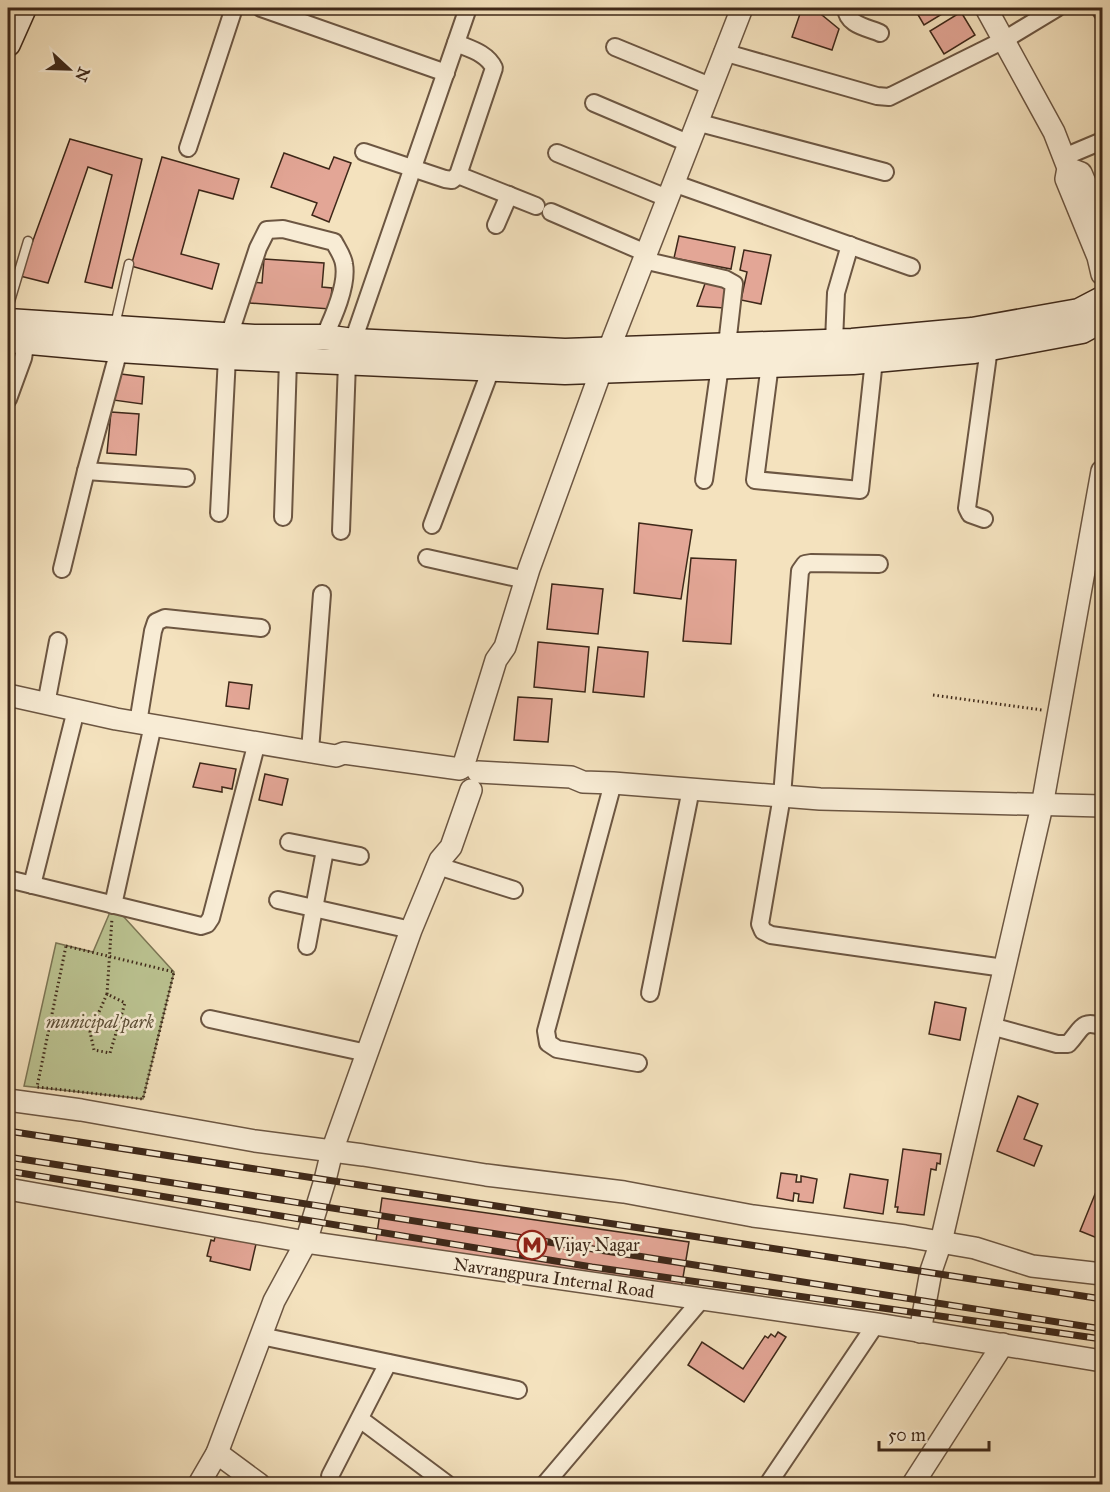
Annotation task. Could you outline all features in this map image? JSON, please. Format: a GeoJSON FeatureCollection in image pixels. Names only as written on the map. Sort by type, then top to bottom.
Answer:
{"type":"FeatureCollection","features":[{"type":"Feature","properties":{"kind":"main road"},"geometry":{"type":"LineString","coordinates":[[8,44],[12,10]]}},
{"type":"Feature","properties":{"kind":"main road"},"geometry":{"type":"LineString","coordinates":[[17,340],[117,339],[228,346],[324,337],[350,352],[491,369],[565,372],[605,360],[724,355],[834,342],[972,330],[1079,311],[1102,299]]}},
{"type":"Feature","properties":{"kind":"main road"},"geometry":{"type":"LineString","coordinates":[[724,355],[770,364],[874,360],[989,348],[1082,331],[1102,320]]}},
{"type":"Feature","properties":{"kind":"main road"},"geometry":{"type":"LineString","coordinates":[[8,321],[117,339]]}},
{"type":"Feature","properties":{"kind":"main road"},"geometry":{"type":"LineString","coordinates":[[228,346],[288,360],[350,352],[565,351],[605,360]]}},
{"type":"Feature","properties":{"kind":"street"},"geometry":{"type":"LineString","coordinates":[[188,148],[234,8]]}},
{"type":"Feature","properties":{"kind":"street"},"geometry":{"type":"LineString","coordinates":[[261,8],[290,12],[446,73]]}},
{"type":"Feature","properties":{"kind":"street"},"geometry":{"type":"LineString","coordinates":[[341,531],[350,352],[468,8]]}},
{"type":"Feature","properties":{"kind":"street"},"geometry":{"type":"LineString","coordinates":[[199,1485],[217,1453],[274,1301],[306,1242],[326,1180],[332,1151],[411,930],[439,863],[451,847],[496,660],[505,647],[525,580],[605,360],[742,8]]}},
{"type":"Feature","properties":{"kind":"street"},"geometry":{"type":"LineString","coordinates":[[846,8],[850,21],[880,33]]}},
{"type":"Feature","properties":{"kind":"street"},"geometry":{"type":"LineString","coordinates":[[986,8],[1054,132],[1066,163],[1066,179],[1098,257],[1102,274]]}},
{"type":"Feature","properties":{"kind":"street"},"geometry":{"type":"LineString","coordinates":[[723,52],[889,98],[1004,40],[1058,8]]}},
{"type":"Feature","properties":{"kind":"street"},"geometry":{"type":"LineString","coordinates":[[364,152],[445,179],[452,180],[458,175],[494,68],[485,56],[456,43]]}},
{"type":"Feature","properties":{"kind":"street"},"geometry":{"type":"LineString","coordinates":[[615,47],[710,86]]}},
{"type":"Feature","properties":{"kind":"street"},"geometry":{"type":"LineString","coordinates":[[594,103],[688,143]]}},
{"type":"Feature","properties":{"kind":"street"},"geometry":{"type":"LineString","coordinates":[[696,122],[885,172]]}},
{"type":"Feature","properties":{"kind":"street"},"geometry":{"type":"LineString","coordinates":[[1066,163],[1102,141]]}},
{"type":"Feature","properties":{"kind":"street"},"geometry":{"type":"LineString","coordinates":[[557,153],[850,245],[911,267]]}},
{"type":"Feature","properties":{"kind":"street"},"geometry":{"type":"LineString","coordinates":[[1066,163],[1081,173],[1102,222]]}},
{"type":"Feature","properties":{"kind":"street"},"geometry":{"type":"LineString","coordinates":[[458,175],[544,209],[644,257],[725,279],[734,284],[704,480]]}},
{"type":"Feature","properties":{"kind":"street"},"geometry":{"type":"LineString","coordinates":[[496,225],[509,195]]}},
{"type":"Feature","properties":{"kind":"street"},"geometry":{"type":"LineString","coordinates":[[219,513],[228,346],[258,248],[267,230],[284,229],[334,242],[344,263],[344,276],[336,311],[324,337]]}},
{"type":"Feature","properties":{"kind":"street"},"geometry":{"type":"LineString","coordinates":[[834,342],[836,293],[850,245]]}},
{"type":"Feature","properties":{"kind":"street"},"geometry":{"type":"LineString","coordinates":[[62,569],[117,339]]}},
{"type":"Feature","properties":{"kind":"street"},"geometry":{"type":"LineString","coordinates":[[8,399],[23,358],[17,340]]}},
{"type":"Feature","properties":{"kind":"street"},"geometry":{"type":"LineString","coordinates":[[984,519],[970,514],[967,508],[989,348]]}},
{"type":"Feature","properties":{"kind":"street"},"geometry":{"type":"LineString","coordinates":[[283,517],[288,360]]}},
{"type":"Feature","properties":{"kind":"street"},"geometry":{"type":"LineString","coordinates":[[770,364],[755,480],[860,490],[874,360]]}},
{"type":"Feature","properties":{"kind":"street"},"geometry":{"type":"LineString","coordinates":[[432,525],[491,369]]}},
{"type":"Feature","properties":{"kind":"street"},"geometry":{"type":"LineString","coordinates":[[86,471],[186,478]]}},
{"type":"Feature","properties":{"kind":"street"},"geometry":{"type":"LineString","coordinates":[[920,1332],[931,1271],[940,1242],[1042,806],[1059,713],[1096,550],[1095,510],[1102,471]]}},
{"type":"Feature","properties":{"kind":"street"},"geometry":{"type":"LineString","coordinates":[[427,558],[525,580]]}},
{"type":"Feature","properties":{"kind":"street"},"geometry":{"type":"LineString","coordinates":[[879,564],[811,563],[805,564],[800,571],[782,796],[760,924],[763,931],[771,935],[1004,968]]}},
{"type":"Feature","properties":{"kind":"street"},"geometry":{"type":"LineString","coordinates":[[310,751],[322,594]]}},
{"type":"Feature","properties":{"kind":"street"},"geometry":{"type":"LineString","coordinates":[[113,905],[145,724],[153,631],[156,622],[165,618],[261,628]]}},
{"type":"Feature","properties":{"kind":"street"},"geometry":{"type":"LineString","coordinates":[[46,704],[58,641]]}},
{"type":"Feature","properties":{"kind":"street"},"geometry":{"type":"LineString","coordinates":[[8,695],[145,724],[336,756],[342,762],[569,790],[583,783],[614,783],[832,800],[1102,806]]}},
{"type":"Feature","properties":{"kind":"street"},"geometry":{"type":"LineString","coordinates":[[32,885],[76,710]]}},
{"type":"Feature","properties":{"kind":"street"},"geometry":{"type":"LineString","coordinates":[[8,879],[201,926],[207,924],[211,918],[257,742]]}},
{"type":"Feature","properties":{"kind":"street"},"geometry":{"type":"LineString","coordinates":[[614,783],[546,1031],[548,1043],[557,1048],[638,1063]]}},
{"type":"Feature","properties":{"kind":"street"},"geometry":{"type":"LineString","coordinates":[[650,993],[692,789]]}},
{"type":"Feature","properties":{"kind":"street"},"geometry":{"type":"LineString","coordinates":[[289,842],[360,856]]}},
{"type":"Feature","properties":{"kind":"street"},"geometry":{"type":"LineString","coordinates":[[308,946],[325,850]]}},
{"type":"Feature","properties":{"kind":"street"},"geometry":{"type":"LineString","coordinates":[[439,863],[514,890]]}},
{"type":"Feature","properties":{"kind":"street"},"geometry":{"type":"LineString","coordinates":[[278,900],[411,930]]}},
{"type":"Feature","properties":{"kind":"street"},"geometry":{"type":"LineString","coordinates":[[210,1019],[367,1053]]}},
{"type":"Feature","properties":{"kind":"street"},"geometry":{"type":"LineString","coordinates":[[991,1026],[1057,1044],[1068,1044],[1083,1026],[1093,1023],[1102,1027]]}},
{"type":"Feature","properties":{"kind":"street"},"geometry":{"type":"LineString","coordinates":[[8,1100],[81,1110],[255,1141],[486,1176],[624,1192],[753,1216],[940,1242],[975,1248],[1032,1266],[1102,1274]]}},
{"type":"Feature","properties":{"kind":"street","name":"Navrangpura Internal Road"},"geometry":{"type":"LineString","coordinates":[[8,1189],[306,1242],[876,1324],[1102,1361]]}},
{"type":"Feature","properties":{"kind":"street"},"geometry":{"type":"LineString","coordinates":[[545,1485],[701,1300]]}},
{"type":"Feature","properties":{"kind":"street"},"geometry":{"type":"LineString","coordinates":[[768,1485],[876,1324]]}},
{"type":"Feature","properties":{"kind":"street"},"geometry":{"type":"LineString","coordinates":[[261,1336],[518,1390]]}},
{"type":"Feature","properties":{"kind":"street"},"geometry":{"type":"LineString","coordinates":[[913,1485],[1003,1344]]}},
{"type":"Feature","properties":{"kind":"street"},"geometry":{"type":"LineString","coordinates":[[330,1476],[388,1363]]}},
{"type":"Feature","properties":{"kind":"street"},"geometry":{"type":"LineString","coordinates":[[360,1419],[447,1485]]}},
{"type":"Feature","properties":{"kind":"street"},"geometry":{"type":"LineString","coordinates":[[217,1453],[259,1485]]}},
{"type":"Feature","properties":{"kind":"lane"},"geometry":{"type":"LineString","coordinates":[[8,308],[28,241]]}},
{"type":"Feature","properties":{"kind":"lane"},"geometry":{"type":"LineString","coordinates":[[117,339],[129,264]]}},
{"type":"Feature","properties":{"kind":"path"},"geometry":{"type":"LineString","coordinates":[[933,695],[1059,713]]}},
{"type":"Feature","properties":{"kind":"path"},"geometry":{"type":"LineString","coordinates":[[106,994],[125,1003],[110,1053],[94,1050],[90,1032],[106,994],[113,905]]}},
{"type":"Feature","properties":{"kind":"path"},"geometry":{"type":"LineString","coordinates":[[66,946],[93,952],[174,972],[143,1099],[38,1088],[66,946]]}},
{"type":"Feature","properties":{"kind":"green space","name":"municipal park"},"geometry":{"type":"Polygon","coordinates":[[[113,905],[174,972],[143,1099],[24,1086],[56,943],[93,952],[113,905]]]}},
{"type":"Feature","properties":{"kind":"building"},"geometry":{"type":"Polygon","coordinates":[[[802,8],[817,11],[839,29],[832,50],[792,37],[802,8]]]}},
{"type":"Feature","properties":{"kind":"building"},"geometry":{"type":"Polygon","coordinates":[[[914,8],[952,8],[924,25],[914,8]]]}},
{"type":"Feature","properties":{"kind":"building"},"geometry":{"type":"Polygon","coordinates":[[[961,12],[975,35],[944,54],[930,31],[961,12]]]}},
{"type":"Feature","properties":{"kind":"building"},"geometry":{"type":"Polygon","coordinates":[[[70,139],[142,159],[112,288],[85,282],[112,175],[88,167],[48,283],[20,276],[70,139]]]}},
{"type":"Feature","properties":{"kind":"building"},"geometry":{"type":"Polygon","coordinates":[[[284,153],[329,169],[334,157],[351,163],[329,222],[312,215],[317,203],[271,187],[284,153]]]}},
{"type":"Feature","properties":{"kind":"building"},"geometry":{"type":"Polygon","coordinates":[[[162,157],[239,179],[233,199],[199,190],[181,254],[219,264],[212,289],[131,266],[162,157]]]}},
{"type":"Feature","properties":{"kind":"building"},"geometry":{"type":"Polygon","coordinates":[[[679,236],[735,247],[731,269],[674,258],[679,236]]]}},
{"type":"Feature","properties":{"kind":"building"},"geometry":{"type":"Polygon","coordinates":[[[744,250],[771,255],[761,304],[741,300],[747,272],[740,270],[744,250]]]}},
{"type":"Feature","properties":{"kind":"building"},"geometry":{"type":"Polygon","coordinates":[[[264,259],[324,263],[322,287],[332,288],[330,309],[250,303],[251,282],[262,283],[264,259]]]}},
{"type":"Feature","properties":{"kind":"building"},"geometry":{"type":"Polygon","coordinates":[[[707,278],[731,283],[724,308],[697,306],[707,278]]]}},
{"type":"Feature","properties":{"kind":"building"},"geometry":{"type":"Polygon","coordinates":[[[121,374],[144,377],[142,404],[113,400],[121,374]]]}},
{"type":"Feature","properties":{"kind":"building"},"geometry":{"type":"Polygon","coordinates":[[[111,412],[139,414],[136,455],[107,453],[111,412]]]}},
{"type":"Feature","properties":{"kind":"building"},"geometry":{"type":"Polygon","coordinates":[[[639,523],[692,530],[681,599],[634,593],[639,523]]]}},
{"type":"Feature","properties":{"kind":"building"},"geometry":{"type":"Polygon","coordinates":[[[691,558],[736,560],[731,644],[683,641],[691,558]]]}},
{"type":"Feature","properties":{"kind":"building"},"geometry":{"type":"Polygon","coordinates":[[[552,584],[603,589],[598,634],[547,629],[552,584]]]}},
{"type":"Feature","properties":{"kind":"building"},"geometry":{"type":"Polygon","coordinates":[[[538,642],[589,647],[585,692],[534,687],[538,642]]]}},
{"type":"Feature","properties":{"kind":"building"},"geometry":{"type":"Polygon","coordinates":[[[598,647],[648,652],[644,697],[593,692],[598,647]]]}},
{"type":"Feature","properties":{"kind":"building"},"geometry":{"type":"Polygon","coordinates":[[[229,682],[252,685],[249,709],[226,706],[229,682]]]}},
{"type":"Feature","properties":{"kind":"building"},"geometry":{"type":"Polygon","coordinates":[[[518,697],[552,699],[548,742],[514,740],[518,697]]]}},
{"type":"Feature","properties":{"kind":"building"},"geometry":{"type":"Polygon","coordinates":[[[200,763],[236,769],[232,789],[222,787],[222,792],[193,787],[200,763]]]}},
{"type":"Feature","properties":{"kind":"building"},"geometry":{"type":"Polygon","coordinates":[[[265,774],[288,779],[282,805],[259,800],[265,774]]]}},
{"type":"Feature","properties":{"kind":"building"},"geometry":{"type":"Polygon","coordinates":[[[935,1002],[966,1008],[960,1040],[929,1034],[935,1002]]]}},
{"type":"Feature","properties":{"kind":"building"},"geometry":{"type":"Polygon","coordinates":[[[1018,1096],[1038,1104],[1024,1139],[1042,1146],[1034,1166],[997,1151],[1018,1096]]]}},
{"type":"Feature","properties":{"kind":"building"},"geometry":{"type":"Polygon","coordinates":[[[903,1149],[941,1154],[940,1164],[937,1163],[936,1170],[931,1169],[924,1215],[897,1212],[898,1207],[895,1207],[903,1149]]]}},
{"type":"Feature","properties":{"kind":"building"},"geometry":{"type":"Polygon","coordinates":[[[781,1173],[797,1175],[796,1182],[801,1182],[801,1176],[817,1179],[813,1203],[798,1201],[799,1194],[794,1193],[793,1201],[777,1198],[781,1173]]]}},
{"type":"Feature","properties":{"kind":"building"},"geometry":{"type":"Polygon","coordinates":[[[850,1174],[888,1180],[883,1214],[844,1208],[850,1174]]]}},
{"type":"Feature","properties":{"kind":"building"},"geometry":{"type":"Polygon","coordinates":[[[1102,1177],[1102,1240],[1080,1231],[1102,1177]]]}},
{"type":"Feature","properties":{"kind":"building","name":"Vijay Nagar"},"geometry":{"type":"Polygon","coordinates":[[[382,1198],[689,1242],[680,1295],[375,1248],[382,1198]]]}},
{"type":"Feature","properties":{"kind":"building"},"geometry":{"type":"Polygon","coordinates":[[[216,1234],[256,1244],[250,1270],[210,1261],[211,1257],[207,1256],[211,1240],[214,1241],[216,1234]]]}},
{"type":"Feature","properties":{"kind":"building"},"geometry":{"type":"Polygon","coordinates":[[[778,1332],[786,1337],[744,1402],[688,1365],[702,1342],[743,1369],[765,1336],[768,1338],[771,1334],[775,1337],[778,1332]]]}},
{"type":"Feature","properties":{"kind":"railway"},"geometry":{"type":"LineString","coordinates":[[8,1131],[1102,1299]]}},
{"type":"Feature","properties":{"kind":"railway"},"geometry":{"type":"LineString","coordinates":[[8,1157],[1102,1329]]}},
{"type":"Feature","properties":{"kind":"railway"},"geometry":{"type":"LineString","coordinates":[[8,1171],[592,1267],[1102,1339]]}},
{"type":"Feature","properties":{"kind":"place","name":"Vijay Nagar"},"geometry":{"type":"Point","coordinates":[532,1245]}}]}
